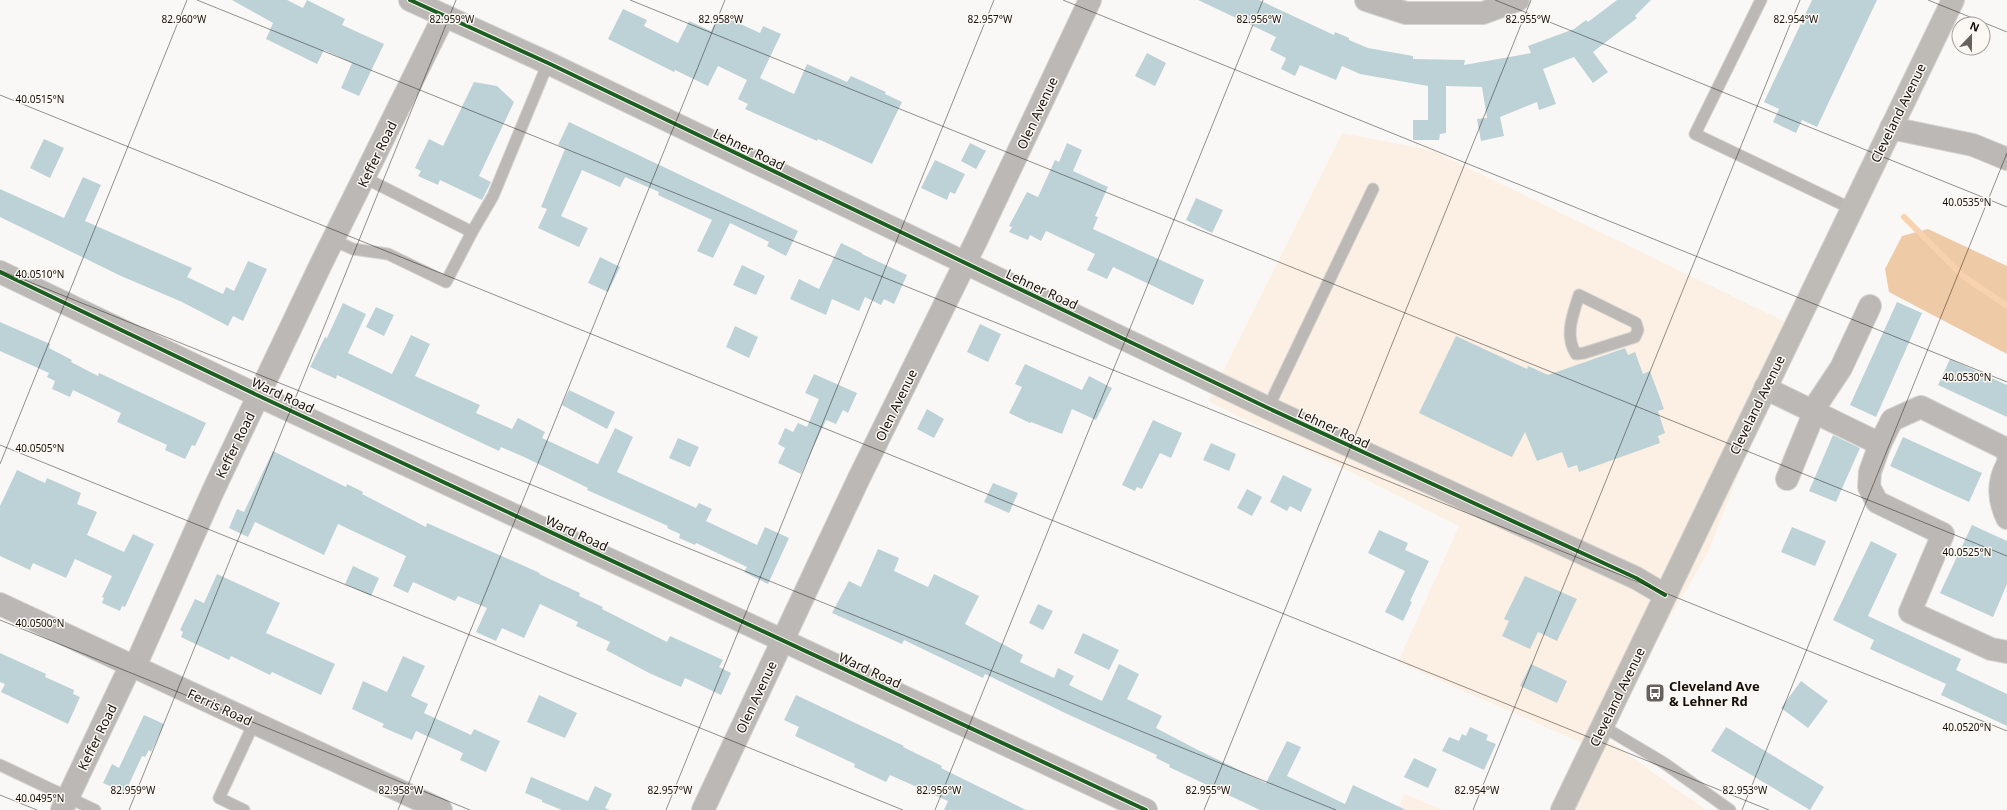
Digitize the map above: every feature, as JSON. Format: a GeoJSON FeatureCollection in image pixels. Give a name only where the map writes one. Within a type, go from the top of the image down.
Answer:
{"type":"FeatureCollection","features":[{"type":"Feature","properties":{"kind":"main road","name":"Cleveland Avenue"},"geometry":{"type":"LineString","coordinates":[[1562,810],[1953,0]]}},
{"type":"Feature","properties":{"kind":"main road","name":"Ferris Road"},"geometry":{"type":"LineString","coordinates":[[0,604],[127,662],[132,667],[441,810]]}},
{"type":"Feature","properties":{"kind":"street","name":"Lehner Road"},"geometry":{"type":"LineString","coordinates":[[410,0],[440,9],[548,63],[965,264],[1268,408],[1636,578],[1665,595]]}},
{"type":"Feature","properties":{"kind":"street","name":"Olen Avenue"},"geometry":{"type":"LineString","coordinates":[[703,810],[859,478],[965,264],[1090,0]]}},
{"type":"Feature","properties":{"kind":"street"},"geometry":{"type":"LineString","coordinates":[[1366,0],[1406,12],[1483,13],[1518,0]]}},
{"type":"Feature","properties":{"kind":"street","name":"Keffer Road"},"geometry":{"type":"LineString","coordinates":[[65,804],[128,672],[137,662],[210,498],[333,240],[365,178],[440,9]]}},
{"type":"Feature","properties":{"kind":"street"},"geometry":{"type":"LineString","coordinates":[[1891,128],[1973,145],[2007,159]]}},
{"type":"Feature","properties":{"kind":"street","name":"Ward Road"},"geometry":{"type":"LineString","coordinates":[[0,272],[259,396],[1146,810]]}},
{"type":"Feature","properties":{"kind":"street"},"geometry":{"type":"LineString","coordinates":[[1787,479],[1819,401],[1841,368],[1870,306]]}},
{"type":"Feature","properties":{"kind":"street"},"geometry":{"type":"LineString","coordinates":[[1765,388],[1880,444]]}},
{"type":"Feature","properties":{"kind":"street"},"geometry":{"type":"LineString","coordinates":[[2007,453],[2006,449],[1921,407],[1892,420],[1880,444],[1870,472],[1869,488],[1876,502],[1944,534],[1910,612],[1991,649],[2007,652]]}},
{"type":"Feature","properties":{"kind":"street"},"geometry":{"type":"LineString","coordinates":[[2007,466],[1999,484],[2000,498],[2007,518]]}},
{"type":"Feature","properties":{"kind":"lane"},"geometry":{"type":"LineString","coordinates":[[1761,0],[1695,134],[1852,209]]}},
{"type":"Feature","properties":{"kind":"lane"},"geometry":{"type":"LineString","coordinates":[[333,240],[353,249],[388,254],[446,282],[493,196],[548,63]]}},
{"type":"Feature","properties":{"kind":"lane"},"geometry":{"type":"LineString","coordinates":[[365,178],[472,232]]}},
{"type":"Feature","properties":{"kind":"lane"},"geometry":{"type":"LineString","coordinates":[[1268,408],[1373,189]]}},
{"type":"Feature","properties":{"kind":"lane"},"geometry":{"type":"LineString","coordinates":[[1579,295],[1636,323],[1638,330],[1636,337],[1584,354],[1576,354],[1570,344],[1570,323],[1579,295]]}},
{"type":"Feature","properties":{"kind":"lane"},"geometry":{"type":"LineString","coordinates":[[244,810],[219,798],[254,723]]}},
{"type":"Feature","properties":{"kind":"lane"},"geometry":{"type":"LineString","coordinates":[[1602,726],[1664,763],[1730,810]]}},
{"type":"Feature","properties":{"kind":"lane"},"geometry":{"type":"LineString","coordinates":[[0,765],[65,804],[95,810]]}},
{"type":"Feature","properties":{"kind":"shaded area"},"geometry":{"type":"Polygon","coordinates":[[[1342,133],[1431,150],[1796,327],[1708,552],[1602,736],[1706,810],[1567,810],[1593,748],[1398,662],[1459,526],[1208,401],[1342,133]]]}},
{"type":"Feature","properties":{"kind":"shaded area"},"geometry":{"type":"Polygon","coordinates":[[[1928,229],[2007,266],[2007,354],[1889,292],[1885,269],[1902,236],[1928,229]]]}},
{"type":"Feature","properties":{"kind":"shaded area"},"geometry":{"type":"Polygon","coordinates":[[[1405,794],[1442,810],[1397,810],[1405,794]]]}},
{"type":"Feature","properties":{"kind":"building"},"geometry":{"type":"Polygon","coordinates":[[[232,0],[287,0],[303,8],[307,0],[345,19],[342,25],[384,44],[359,96],[341,88],[352,63],[324,50],[317,64],[266,39],[273,23],[232,0]]]}},
{"type":"Feature","properties":{"kind":"building"},"geometry":{"type":"Polygon","coordinates":[[[1198,0],[1259,0],[1334,35],[1335,32],[1368,48],[1413,56],[1413,59],[1465,60],[1464,65],[1531,53],[1528,46],[1574,29],[1586,20],[1588,22],[1617,0],[1651,0],[1635,16],[1637,18],[1593,52],[1608,72],[1593,83],[1574,57],[1543,69],[1556,104],[1539,110],[1537,102],[1500,117],[1504,136],[1481,141],[1477,119],[1487,118],[1482,87],[1446,86],[1446,133],[1440,134],[1439,140],[1413,140],[1413,120],[1428,120],[1428,86],[1360,74],[1342,66],[1336,80],[1300,65],[1295,76],[1281,69],[1286,58],[1270,50],[1276,37],[1198,0]]]}},
{"type":"Feature","properties":{"kind":"building"},"geometry":{"type":"Polygon","coordinates":[[[1812,0],[1877,0],[1817,127],[1802,120],[1796,133],[1773,122],[1779,109],[1764,102],[1812,0]]]}},
{"type":"Feature","properties":{"kind":"building"},"geometry":{"type":"Polygon","coordinates":[[[623,9],[647,20],[644,26],[678,43],[689,21],[711,31],[719,14],[760,33],[763,26],[781,34],[760,78],[794,94],[807,64],[847,82],[851,76],[886,92],[885,94],[902,102],[872,164],[818,139],[817,141],[745,109],[748,104],[738,99],[747,80],[718,66],[708,86],[675,70],[674,72],[608,39],[623,9]]]}},
{"type":"Feature","properties":{"kind":"building"},"geometry":{"type":"Polygon","coordinates":[[[1147,53],[1166,63],[1155,86],[1135,76],[1147,53]]]}},
{"type":"Feature","properties":{"kind":"building"},"geometry":{"type":"Polygon","coordinates":[[[474,82],[497,86],[514,102],[479,176],[491,182],[482,200],[440,180],[438,185],[418,176],[421,171],[415,168],[429,139],[443,146],[474,82]]]}},
{"type":"Feature","properties":{"kind":"building"},"geometry":{"type":"Polygon","coordinates":[[[569,122],[798,231],[786,256],[767,246],[769,242],[730,223],[713,258],[697,251],[712,220],[658,195],[659,192],[625,177],[620,187],[582,170],[561,216],[588,228],[579,247],[538,228],[547,209],[541,207],[565,149],[558,145],[569,122]]]}},
{"type":"Feature","properties":{"kind":"building"},"geometry":{"type":"Polygon","coordinates":[[[44,139],[64,148],[50,178],[30,168],[44,139]]]}},
{"type":"Feature","properties":{"kind":"building"},"geometry":{"type":"Polygon","coordinates":[[[970,143],[986,151],[976,169],[961,161],[970,143]]]}},
{"type":"Feature","properties":{"kind":"building"},"geometry":{"type":"Polygon","coordinates":[[[1067,143],[1082,150],[1073,171],[1108,187],[1095,216],[1098,217],[1093,229],[1204,280],[1193,305],[1113,267],[1107,279],[1087,270],[1095,254],[1046,231],[1041,241],[1030,235],[1028,240],[1009,232],[1012,227],[1009,226],[1027,192],[1038,197],[1055,160],[1059,162],[1067,143]]]}},
{"type":"Feature","properties":{"kind":"building"},"geometry":{"type":"Polygon","coordinates":[[[935,160],[965,174],[955,194],[950,192],[947,200],[921,188],[935,160]]]}},
{"type":"Feature","properties":{"kind":"building"},"geometry":{"type":"Polygon","coordinates":[[[83,177],[101,185],[85,221],[192,268],[187,277],[223,294],[226,287],[234,291],[248,261],[267,269],[243,321],[233,316],[228,326],[182,302],[121,276],[0,217],[0,189],[64,218],[83,177]]]}},
{"type":"Feature","properties":{"kind":"building"},"geometry":{"type":"Polygon","coordinates":[[[1196,198],[1223,210],[1212,233],[1186,220],[1196,198]]]}},
{"type":"Feature","properties":{"kind":"building"},"geometry":{"type":"Polygon","coordinates":[[[841,243],[907,275],[894,304],[884,299],[881,305],[865,297],[859,311],[832,299],[826,315],[790,299],[799,279],[819,289],[841,243]]]}},
{"type":"Feature","properties":{"kind":"building"},"geometry":{"type":"Polygon","coordinates":[[[600,257],[620,267],[608,292],[588,283],[600,257]]]}},
{"type":"Feature","properties":{"kind":"building"},"geometry":{"type":"Polygon","coordinates":[[[742,265],[765,276],[756,295],[733,285],[742,265]]]}},
{"type":"Feature","properties":{"kind":"building"},"geometry":{"type":"Polygon","coordinates":[[[1897,302],[1922,313],[1876,417],[1850,405],[1897,302]]]}},
{"type":"Feature","properties":{"kind":"building"},"geometry":{"type":"Polygon","coordinates":[[[343,303],[366,314],[348,353],[392,374],[411,335],[430,344],[415,376],[480,405],[476,413],[512,429],[518,418],[545,432],[542,438],[598,464],[615,428],[633,437],[617,472],[696,508],[699,503],[712,509],[706,521],[757,545],[765,527],[789,538],[768,584],[744,572],[747,567],[696,543],[695,545],[679,538],[680,534],[667,528],[668,526],[587,490],[588,488],[524,457],[501,447],[499,451],[337,375],[336,379],[310,367],[325,337],[327,338],[343,303]]]}},
{"type":"Feature","properties":{"kind":"building"},"geometry":{"type":"Polygon","coordinates":[[[376,307],[394,315],[384,336],[366,327],[376,307]]]}},
{"type":"Feature","properties":{"kind":"building"},"geometry":{"type":"Polygon","coordinates":[[[0,322],[50,344],[49,348],[72,360],[71,362],[98,376],[99,373],[206,423],[195,446],[192,445],[185,459],[165,450],[167,445],[117,422],[121,413],[73,390],[70,397],[52,389],[55,381],[47,377],[49,373],[0,351],[0,322]]]}},
{"type":"Feature","properties":{"kind":"building"},"geometry":{"type":"Polygon","coordinates":[[[980,324],[1001,334],[988,362],[967,352],[980,324]]]}},
{"type":"Feature","properties":{"kind":"building"},"geometry":{"type":"Polygon","coordinates":[[[735,326],[758,337],[749,358],[726,347],[735,326]]]}},
{"type":"Feature","properties":{"kind":"building"},"geometry":{"type":"Polygon","coordinates":[[[1456,336],[1527,369],[1528,366],[1548,375],[1625,348],[1628,355],[1635,352],[1643,374],[1650,371],[1664,409],[1658,411],[1665,433],[1658,436],[1660,443],[1579,472],[1577,465],[1568,468],[1562,452],[1537,461],[1525,432],[1512,457],[1505,454],[1419,413],[1456,336]]]}},
{"type":"Feature","properties":{"kind":"building"},"geometry":{"type":"Polygon","coordinates":[[[1950,359],[2007,385],[2007,417],[1938,385],[1950,359]]]}},
{"type":"Feature","properties":{"kind":"building"},"geometry":{"type":"Polygon","coordinates":[[[1025,364],[1082,390],[1089,376],[1112,388],[1096,420],[1072,409],[1062,434],[1031,422],[1030,423],[1009,413],[1022,387],[1015,384],[1025,364]]]}},
{"type":"Feature","properties":{"kind":"building"},"geometry":{"type":"Polygon","coordinates":[[[814,374],[857,393],[848,413],[843,410],[836,424],[826,420],[801,474],[778,463],[785,448],[778,444],[785,428],[793,432],[798,423],[807,427],[819,399],[805,393],[814,374]]]}},
{"type":"Feature","properties":{"kind":"building"},"geometry":{"type":"Polygon","coordinates":[[[569,390],[615,412],[607,429],[562,405],[569,390]]]}},
{"type":"Feature","properties":{"kind":"building"},"geometry":{"type":"Polygon","coordinates":[[[927,409],[944,419],[934,438],[917,429],[927,409]]]}},
{"type":"Feature","properties":{"kind":"building"},"geometry":{"type":"Polygon","coordinates":[[[1153,420],[1182,433],[1171,458],[1160,453],[1142,489],[1137,487],[1135,491],[1122,485],[1153,420]]]}},
{"type":"Feature","properties":{"kind":"building"},"geometry":{"type":"Polygon","coordinates":[[[1833,435],[1860,448],[1836,502],[1809,491],[1833,435]]]}},
{"type":"Feature","properties":{"kind":"building"},"geometry":{"type":"Polygon","coordinates":[[[1903,437],[1982,473],[1969,502],[1890,466],[1903,437]]]}},
{"type":"Feature","properties":{"kind":"building"},"geometry":{"type":"Polygon","coordinates":[[[678,438],[699,447],[690,467],[669,458],[678,438]]]}},
{"type":"Feature","properties":{"kind":"building"},"geometry":{"type":"Polygon","coordinates":[[[1211,443],[1236,454],[1229,471],[1203,460],[1211,443]]]}},
{"type":"Feature","properties":{"kind":"building"},"geometry":{"type":"Polygon","coordinates":[[[273,451],[346,487],[347,484],[363,492],[362,494],[426,527],[427,523],[540,573],[539,574],[580,593],[579,596],[603,607],[602,609],[667,642],[670,636],[723,660],[719,667],[731,673],[721,695],[685,678],[681,687],[649,673],[606,650],[610,642],[576,626],[578,622],[540,604],[524,638],[502,628],[496,641],[476,632],[487,608],[458,596],[455,601],[413,582],[408,593],[393,586],[406,556],[338,524],[324,555],[255,522],[248,537],[229,528],[237,509],[244,512],[273,451]]]}},
{"type":"Feature","properties":{"kind":"building"},"geometry":{"type":"Polygon","coordinates":[[[17,470],[45,483],[47,478],[81,493],[77,504],[97,512],[87,535],[124,552],[133,534],[154,544],[125,607],[122,606],[120,611],[102,603],[104,598],[102,597],[112,576],[75,559],[66,578],[33,563],[30,570],[0,556],[0,506],[17,470]]]}},
{"type":"Feature","properties":{"kind":"building"},"geometry":{"type":"Polygon","coordinates":[[[1283,475],[1312,489],[1301,512],[1290,506],[1287,511],[1270,502],[1283,475]]]}},
{"type":"Feature","properties":{"kind":"building"},"geometry":{"type":"Polygon","coordinates":[[[993,483],[1018,493],[1009,513],[984,502],[993,483]]]}},
{"type":"Feature","properties":{"kind":"building"},"geometry":{"type":"Polygon","coordinates":[[[1247,489],[1262,497],[1252,516],[1237,508],[1247,489]]]}},
{"type":"Feature","properties":{"kind":"building"},"geometry":{"type":"Polygon","coordinates":[[[1972,525],[2007,541],[2007,584],[1993,617],[1940,593],[1972,525]]]}},
{"type":"Feature","properties":{"kind":"building"},"geometry":{"type":"Polygon","coordinates":[[[1792,527],[1826,541],[1815,566],[1781,552],[1792,527]]]}},
{"type":"Feature","properties":{"kind":"building"},"geometry":{"type":"Polygon","coordinates":[[[1379,530],[1408,543],[1405,550],[1429,561],[1410,601],[1412,602],[1403,621],[1385,612],[1405,571],[1368,553],[1379,530]]]}},
{"type":"Feature","properties":{"kind":"building"},"geometry":{"type":"Polygon","coordinates":[[[1871,541],[1897,554],[1868,616],[1961,659],[1956,670],[2007,694],[2007,726],[1941,695],[1946,684],[1870,649],[1874,640],[1833,620],[1871,541]]]}},
{"type":"Feature","properties":{"kind":"building"},"geometry":{"type":"Polygon","coordinates":[[[878,549],[899,558],[894,571],[928,587],[934,574],[979,596],[965,624],[1023,655],[1020,662],[1054,678],[1058,668],[1074,676],[1069,685],[1102,701],[1119,664],[1139,674],[1127,699],[1162,716],[1156,728],[1196,749],[1266,783],[1287,741],[1301,747],[1287,776],[1345,804],[1353,785],[1406,810],[1260,810],[1169,767],[1170,765],[1156,758],[1157,755],[985,674],[983,678],[904,640],[902,644],[832,613],[849,581],[861,587],[878,549]]]}},
{"type":"Feature","properties":{"kind":"building"},"geometry":{"type":"Polygon","coordinates":[[[353,566],[379,578],[371,596],[345,584],[353,566]]]}},
{"type":"Feature","properties":{"kind":"building"},"geometry":{"type":"Polygon","coordinates":[[[217,574],[280,603],[266,633],[335,664],[321,695],[272,672],[270,675],[231,656],[229,660],[181,637],[183,632],[180,630],[195,599],[204,603],[217,574]]]}},
{"type":"Feature","properties":{"kind":"building"},"geometry":{"type":"Polygon","coordinates":[[[1525,576],[1577,599],[1557,641],[1538,632],[1530,649],[1502,636],[1509,621],[1504,619],[1525,576]]]}},
{"type":"Feature","properties":{"kind":"building"},"geometry":{"type":"Polygon","coordinates":[[[1038,604],[1053,611],[1043,630],[1029,623],[1038,604]]]}},
{"type":"Feature","properties":{"kind":"building"},"geometry":{"type":"Polygon","coordinates":[[[1083,633],[1119,650],[1109,670],[1074,653],[1083,633]]]}},
{"type":"Feature","properties":{"kind":"building"},"geometry":{"type":"Polygon","coordinates":[[[0,653],[46,674],[45,677],[74,690],[73,694],[80,697],[68,724],[1,692],[5,684],[0,682],[0,653]]]}},
{"type":"Feature","properties":{"kind":"building"},"geometry":{"type":"Polygon","coordinates":[[[403,656],[425,666],[411,696],[428,704],[424,713],[471,735],[474,729],[500,741],[486,772],[460,760],[463,753],[416,731],[412,740],[382,727],[384,724],[352,709],[363,681],[387,692],[403,656]]]}},
{"type":"Feature","properties":{"kind":"building"},"geometry":{"type":"Polygon","coordinates":[[[1531,664],[1567,681],[1557,703],[1520,686],[1531,664]]]}},
{"type":"Feature","properties":{"kind":"building"},"geometry":{"type":"Polygon","coordinates":[[[1801,681],[1828,701],[1808,728],[1781,708],[1801,681]]]}},
{"type":"Feature","properties":{"kind":"building"},"geometry":{"type":"Polygon","coordinates":[[[539,695],[577,713],[565,738],[527,722],[539,695]]]}},
{"type":"Feature","properties":{"kind":"building"},"geometry":{"type":"Polygon","coordinates":[[[796,695],[904,746],[903,747],[942,766],[941,768],[1026,810],[944,810],[948,801],[890,775],[886,782],[854,767],[855,764],[795,736],[799,727],[784,720],[796,695]]]}},
{"type":"Feature","properties":{"kind":"building"},"geometry":{"type":"Polygon","coordinates":[[[144,715],[164,724],[151,752],[149,750],[145,757],[142,756],[125,793],[103,783],[112,764],[119,768],[144,715]]]}},
{"type":"Feature","properties":{"kind":"building"},"geometry":{"type":"Polygon","coordinates":[[[1470,727],[1488,735],[1486,740],[1496,744],[1484,770],[1442,751],[1449,737],[1459,741],[1462,734],[1466,736],[1470,727]]]}},
{"type":"Feature","properties":{"kind":"building"},"geometry":{"type":"Polygon","coordinates":[[[1726,727],[1824,787],[1810,810],[1711,751],[1726,727]]]}},
{"type":"Feature","properties":{"kind":"building"},"geometry":{"type":"Polygon","coordinates":[[[1414,758],[1437,769],[1428,788],[1404,777],[1414,758]]]}},
{"type":"Feature","properties":{"kind":"building"},"geometry":{"type":"Polygon","coordinates":[[[531,777],[588,801],[595,786],[612,794],[605,808],[610,810],[562,810],[542,802],[542,800],[525,793],[531,777]]]}},
{"type":"Feature","properties":{"kind":"waterway"},"geometry":{"type":"LineString","coordinates":[[1904,217],[1963,276],[2007,306]]}},
{"type":"Feature","properties":{"kind":"cycle path"},"geometry":{"type":"LineString","coordinates":[[410,0],[548,63],[1268,408],[1636,578],[1665,595]]}},
{"type":"Feature","properties":{"kind":"cycle path"},"geometry":{"type":"LineString","coordinates":[[0,272],[259,396],[1146,810]]}},
{"type":"Feature","properties":{"kind":"place","name":"Cleveland Ave & Lehner Rd"},"geometry":{"type":"Point","coordinates":[1655,693]}}]}
